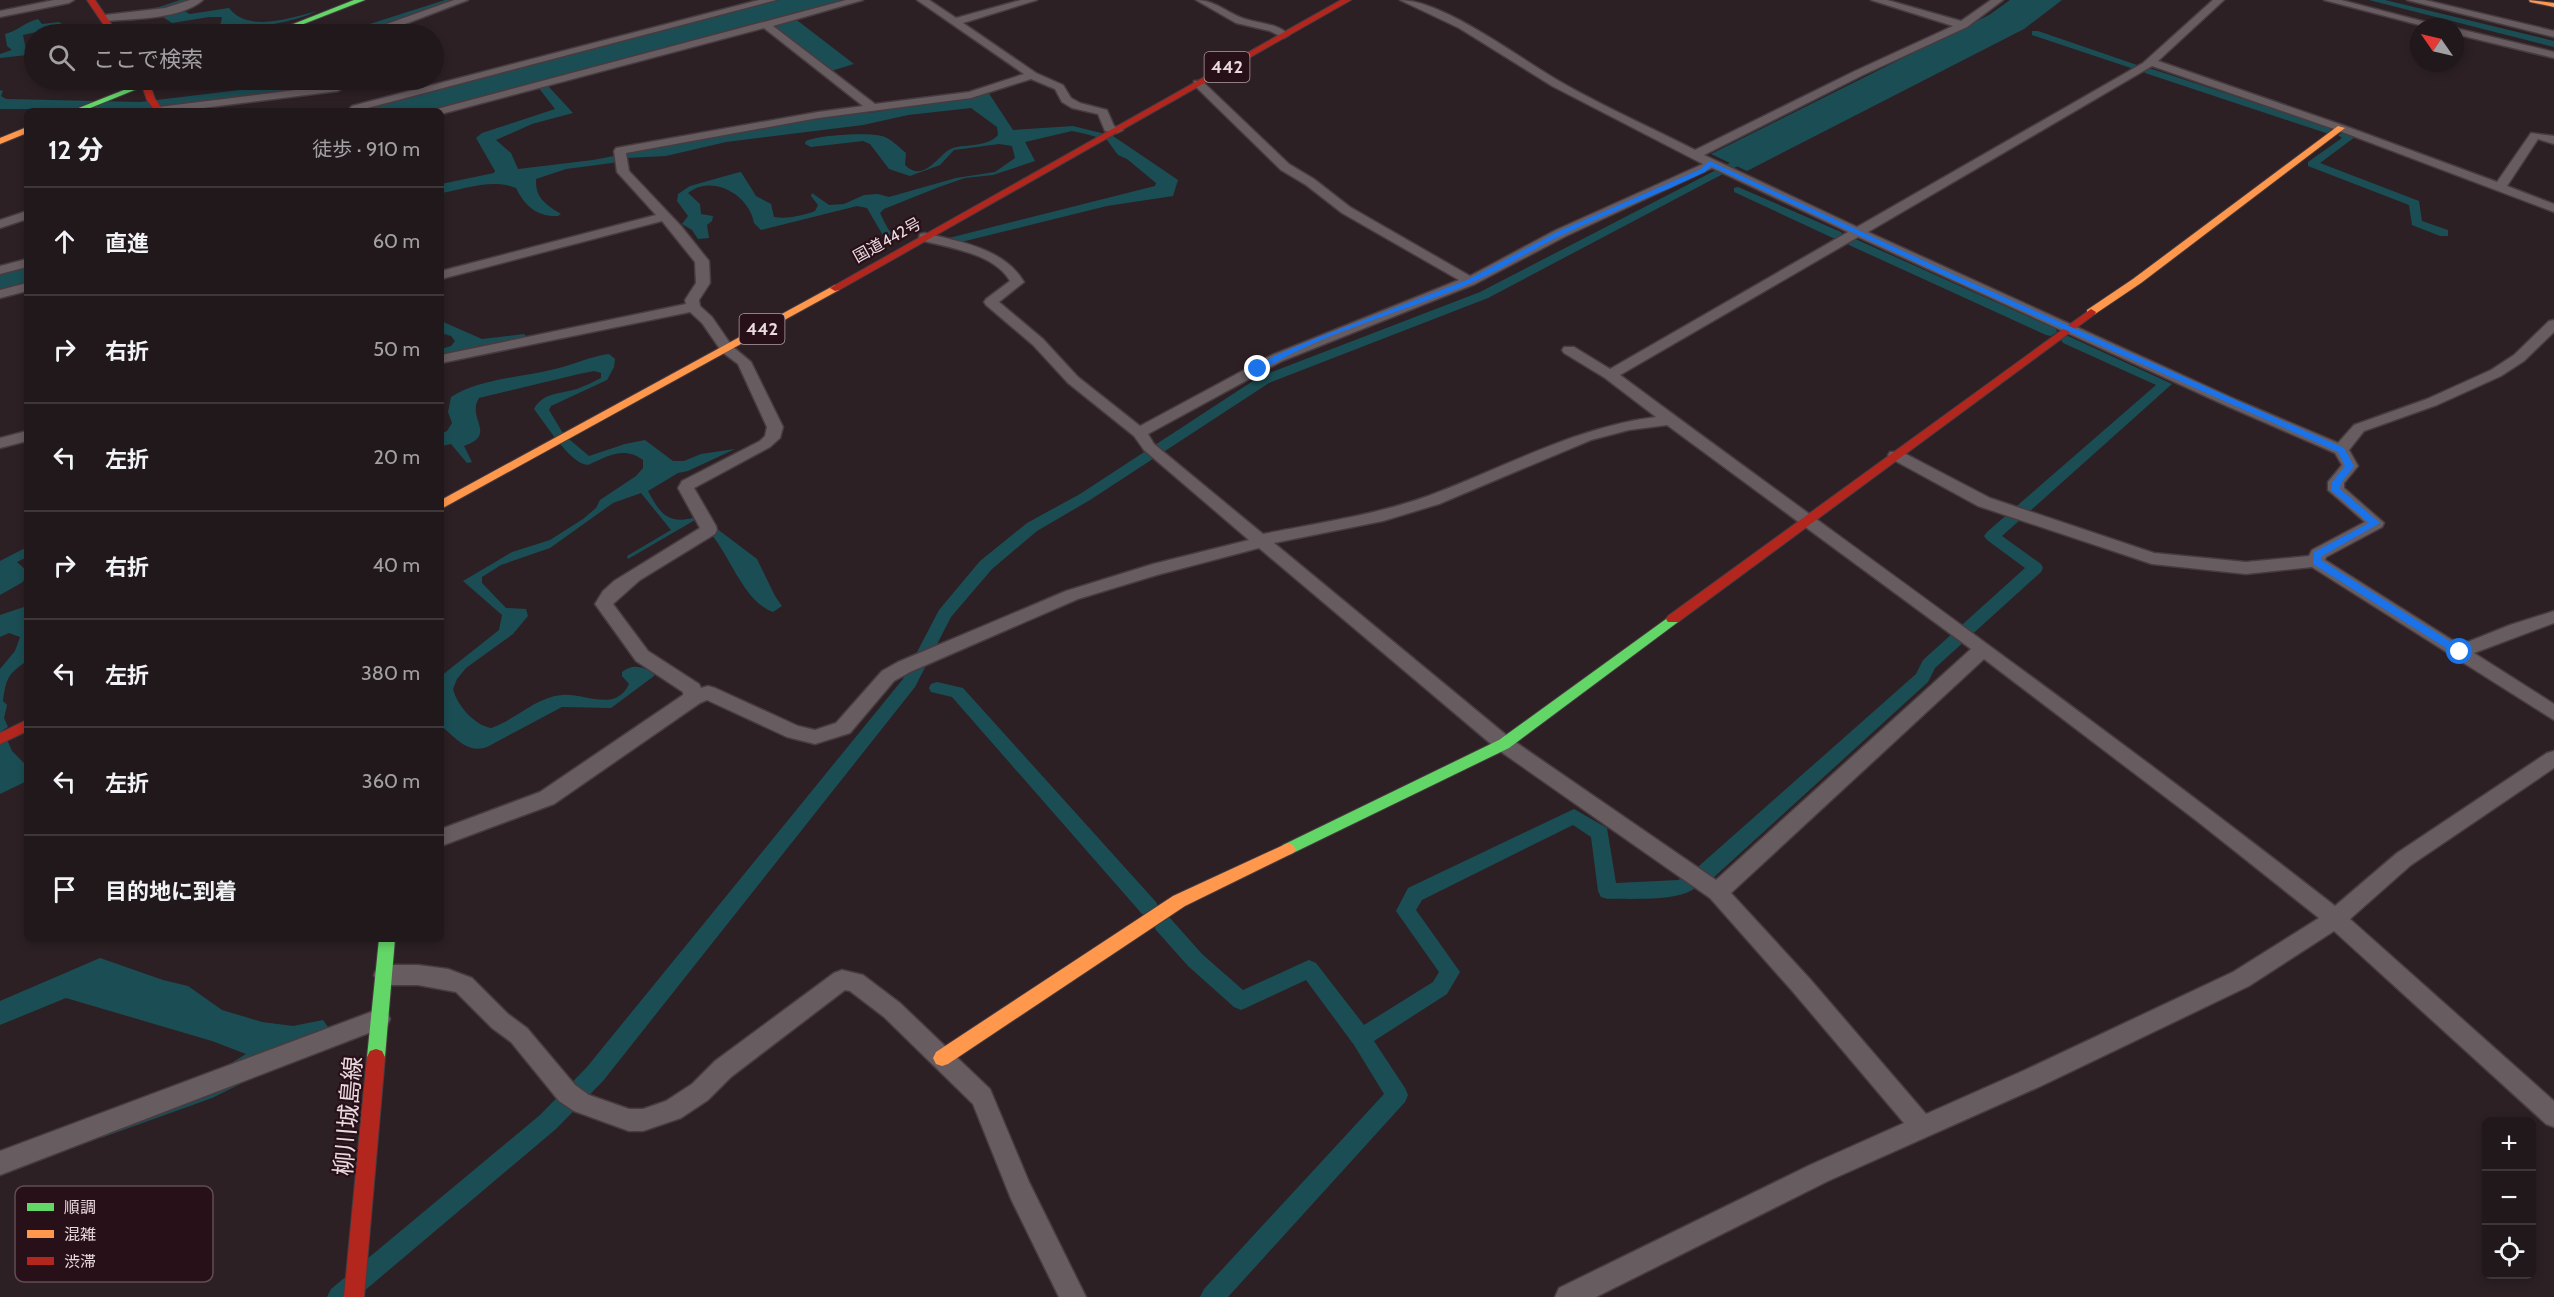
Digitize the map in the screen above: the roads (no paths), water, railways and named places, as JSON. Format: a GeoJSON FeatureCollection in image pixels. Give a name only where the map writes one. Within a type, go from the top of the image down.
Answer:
{"type":"FeatureCollection","features":[{"type":"Feature","properties":{"kind":"main road"},"geometry":{"type":"LineString","coordinates":[[91,0],[108,24]]}},
{"type":"Feature","properties":{"kind":"main road"},"geometry":{"type":"LineString","coordinates":[[308,24],[361,0]]}},
{"type":"Feature","properties":{"kind":"main road"},"geometry":{"type":"LineString","coordinates":[[310,24],[373,0]]}},
{"type":"Feature","properties":{"kind":"main road","name":"国道442号"},"geometry":{"type":"LineString","coordinates":[[444,503],[727,349],[1347,0]]}},
{"type":"Feature","properties":{"kind":"main road"},"geometry":{"type":"LineString","coordinates":[[2533,0],[2554,5]]}},
{"type":"Feature","properties":{"kind":"main road"},"geometry":{"type":"LineString","coordinates":[[100,108],[154,94]]}},
{"type":"Feature","properties":{"kind":"main road"},"geometry":{"type":"LineString","coordinates":[[100,108],[154,94]]}},
{"type":"Feature","properties":{"kind":"main road"},"geometry":{"type":"LineString","coordinates":[[942,1058],[1179,901],[1504,744],[2342,128]]}},
{"type":"Feature","properties":{"kind":"main road"},"geometry":{"type":"LineString","coordinates":[[0,141],[24,131]]}},
{"type":"Feature","properties":{"kind":"main road"},"geometry":{"type":"LineString","coordinates":[[0,150],[24,141]]}},
{"type":"Feature","properties":{"kind":"main road"},"geometry":{"type":"LineString","coordinates":[[0,739],[24,727]]}},
{"type":"Feature","properties":{"kind":"main road","name":"柳川城島線"},"geometry":{"type":"LineString","coordinates":[[354,1297],[387,942]]}},
{"type":"Feature","properties":{"kind":"street"},"geometry":{"type":"LineString","coordinates":[[0,14],[69,0]]}},
{"type":"Feature","properties":{"kind":"street"},"geometry":{"type":"LineString","coordinates":[[105,18],[166,10],[198,0]]}},
{"type":"Feature","properties":{"kind":"street"},"geometry":{"type":"LineString","coordinates":[[396,24],[463,0]]}},
{"type":"Feature","properties":{"kind":"street"},"geometry":{"type":"LineString","coordinates":[[444,77],[739,4],[771,0]]}},
{"type":"Feature","properties":{"kind":"street"},"geometry":{"type":"LineString","coordinates":[[444,110],[858,0]]}},
{"type":"Feature","properties":{"kind":"street"},"geometry":{"type":"LineString","coordinates":[[922,0],[1032,75],[1059,87],[1066,100],[1076,106],[1103,112],[1109,129],[1113,132]]}},
{"type":"Feature","properties":{"kind":"street"},"geometry":{"type":"LineString","coordinates":[[955,21],[1032,0]]}},
{"type":"Feature","properties":{"kind":"street"},"geometry":{"type":"LineString","coordinates":[[1201,0],[1240,21],[1274,28],[1284,35]]}},
{"type":"Feature","properties":{"kind":"street"},"geometry":{"type":"LineString","coordinates":[[1405,0],[1463,26],[1529,68],[1618,118],[1694,156],[2232,403],[2342,450],[2350,466],[2336,482],[2336,490],[2376,523],[2318,554],[2316,562]]}},
{"type":"Feature","properties":{"kind":"street"},"geometry":{"type":"LineString","coordinates":[[1876,0],[1963,25]]}},
{"type":"Feature","properties":{"kind":"street"},"geometry":{"type":"LineString","coordinates":[[1694,156],[1858,74],[1963,25],[1998,0]]}},
{"type":"Feature","properties":{"kind":"street"},"geometry":{"type":"LineString","coordinates":[[1610,375],[2150,62],[2219,0]]}},
{"type":"Feature","properties":{"kind":"street"},"geometry":{"type":"LineString","coordinates":[[2329,0],[2410,20]]}},
{"type":"Feature","properties":{"kind":"street"},"geometry":{"type":"LineString","coordinates":[[2412,0],[2554,34]]}},
{"type":"Feature","properties":{"kind":"street"},"geometry":{"type":"LineString","coordinates":[[766,25],[874,109]]}},
{"type":"Feature","properties":{"kind":"street"},"geometry":{"type":"LineString","coordinates":[[2464,32],[2554,55]]}},
{"type":"Feature","properties":{"kind":"street"},"geometry":{"type":"LineString","coordinates":[[2150,62],[2342,128],[2554,208]]}},
{"type":"Feature","properties":{"kind":"street"},"geometry":{"type":"LineString","coordinates":[[693,698],[692,688],[642,656],[604,604],[610,593],[709,530],[707,521],[695,506],[686,488],[765,444],[775,434],[775,427],[744,362],[727,349],[707,320],[693,307],[692,300],[703,283],[702,261],[622,172],[620,151],[819,115],[971,95],[1032,75]]}},
{"type":"Feature","properties":{"kind":"street"},"geometry":{"type":"LineString","coordinates":[[1198,83],[1285,167],[1310,182],[1346,210],[1470,281]]}},
{"type":"Feature","properties":{"kind":"street"},"geometry":{"type":"LineString","coordinates":[[154,94],[349,100],[390,90]]}},
{"type":"Feature","properties":{"kind":"street"},"geometry":{"type":"LineString","coordinates":[[2500,187],[2535,135],[2554,140]]}},
{"type":"Feature","properties":{"kind":"street"},"geometry":{"type":"LineString","coordinates":[[1138,433],[1277,358],[1470,281],[1561,233],[1646,198],[1712,164]]}},
{"type":"Feature","properties":{"kind":"street"},"geometry":{"type":"LineString","coordinates":[[0,224],[24,216]]}},
{"type":"Feature","properties":{"kind":"street"},"geometry":{"type":"LineString","coordinates":[[444,273],[663,217]]}},
{"type":"Feature","properties":{"kind":"street"},"geometry":{"type":"LineString","coordinates":[[925,237],[969,249],[1006,264],[1014,272],[1017,282],[991,302],[1038,342],[1073,380],[1138,433],[1149,447],[1176,466],[1260,541],[1504,744],[1717,892],[1802,986],[1922,1127]]}},
{"type":"Feature","properties":{"kind":"street"},"geometry":{"type":"LineString","coordinates":[[0,270],[24,264]]}},
{"type":"Feature","properties":{"kind":"street"},"geometry":{"type":"LineString","coordinates":[[0,294],[24,288]]}},
{"type":"Feature","properties":{"kind":"street"},"geometry":{"type":"LineString","coordinates":[[444,358],[693,307]]}},
{"type":"Feature","properties":{"kind":"street"},"geometry":{"type":"LineString","coordinates":[[2342,450],[2359,428],[2432,402],[2496,373],[2519,358],[2554,324]]}},
{"type":"Feature","properties":{"kind":"street"},"geometry":{"type":"LineString","coordinates":[[1569,350],[1610,375],[1806,521],[1939,616],[2204,815],[2335,919],[2554,1116]]}},
{"type":"Feature","properties":{"kind":"street"},"geometry":{"type":"LineString","coordinates":[[444,837],[547,798],[693,698],[708,693],[794,732],[814,737],[843,728],[888,676],[904,667],[1072,595],[1260,541],[1377,517],[1433,500],[1586,437],[1628,425],[1669,420]]}},
{"type":"Feature","properties":{"kind":"street"},"geometry":{"type":"LineString","coordinates":[[0,442],[24,437]]}},
{"type":"Feature","properties":{"kind":"street"},"geometry":{"type":"LineString","coordinates":[[1896,455],[1984,502],[2113,543],[2152,558],[2246,568],[2302,561],[2316,562],[2554,713]]}},
{"type":"Feature","properties":{"kind":"street"},"geometry":{"type":"LineString","coordinates":[[2460,652],[2516,628],[2554,617]]}},
{"type":"Feature","properties":{"kind":"street"},"geometry":{"type":"LineString","coordinates":[[1717,892],[1978,645]]}},
{"type":"Feature","properties":{"kind":"street"},"geometry":{"type":"LineString","coordinates":[[1568,1297],[1809,1179],[2033,1078],[2241,979],[2335,919],[2404,859],[2554,758]]}},
{"type":"Feature","properties":{"kind":"street"},"geometry":{"type":"LineString","coordinates":[[385,975],[418,975],[448,979],[464,985],[500,1021],[519,1035],[575,1098],[629,1120],[643,1120],[673,1110],[700,1092],[723,1069],[842,980],[855,982],[866,988],[982,1098],[1020,1190],[1073,1297]]}},
{"type":"Feature","properties":{"kind":"street"},"geometry":{"type":"LineString","coordinates":[[0,1163],[379,1019]]}},
{"type":"Feature","properties":{"kind":"water"},"geometry":{"type":"Polygon","coordinates":[[[180,0],[193,0],[180,9],[190,14],[229,8],[237,16],[258,22],[282,20],[317,11],[276,24],[220,24],[222,17],[172,23],[163,17],[166,14],[150,10],[180,0]]]}},
{"type":"Feature","properties":{"kind":"water"},"geometry":{"type":"Polygon","coordinates":[[[445,0],[458,0],[391,24],[370,24],[445,0]]]}},
{"type":"Feature","properties":{"kind":"water"},"geometry":{"type":"Polygon","coordinates":[[[779,0],[848,0],[444,108],[367,108],[436,90],[444,90],[444,88],[779,0]]]}},
{"type":"Feature","properties":{"kind":"water"},"geometry":{"type":"Polygon","coordinates":[[[2010,0],[2062,0],[2024,29],[1747,171],[1711,154],[1989,15],[2010,0]]]}},
{"type":"Feature","properties":{"kind":"water"},"geometry":{"type":"Polygon","coordinates":[[[38,19],[42,24],[26,24],[38,19]]]}},
{"type":"Feature","properties":{"kind":"water"},"geometry":{"type":"Polygon","coordinates":[[[794,20],[854,64],[831,71],[774,26],[794,20]]]}},
{"type":"Feature","properties":{"kind":"water"},"geometry":{"type":"Polygon","coordinates":[[[24,25],[24,55],[0,58],[0,54],[12,50],[7,46],[5,34],[24,25]]]}},
{"type":"Feature","properties":{"kind":"water"},"geometry":{"type":"Polygon","coordinates":[[[544,85],[549,87],[573,113],[532,124],[496,140],[511,153],[518,169],[593,160],[818,117],[876,112],[988,92],[1013,130],[1073,126],[1113,136],[1178,180],[1173,196],[1107,206],[953,244],[941,240],[1155,186],[1156,183],[1127,159],[1118,155],[1107,140],[1072,131],[1025,142],[1035,161],[993,175],[965,178],[884,209],[880,213],[886,225],[893,235],[900,239],[888,244],[867,208],[857,206],[761,230],[754,223],[746,204],[738,196],[729,190],[708,185],[698,187],[688,193],[700,204],[701,214],[713,216],[712,221],[707,225],[709,238],[698,239],[692,230],[682,224],[688,216],[677,201],[678,194],[690,186],[741,172],[756,196],[771,204],[774,217],[784,218],[815,211],[818,205],[811,196],[812,193],[829,205],[844,204],[864,195],[878,194],[889,197],[956,178],[995,172],[1015,158],[1012,146],[999,144],[954,150],[940,165],[910,176],[889,169],[870,144],[863,141],[811,147],[805,144],[806,141],[812,139],[832,136],[866,134],[882,136],[906,153],[905,165],[912,170],[919,171],[932,165],[948,150],[989,142],[998,135],[997,127],[971,108],[908,115],[863,125],[726,142],[666,156],[626,158],[612,163],[566,169],[536,179],[537,191],[546,204],[561,214],[558,216],[544,215],[532,209],[516,188],[507,185],[478,185],[444,192],[444,183],[494,173],[495,171],[476,138],[482,133],[555,109],[538,87],[544,85]]]}},
{"type":"Feature","properties":{"kind":"water"},"geometry":{"type":"Polygon","coordinates":[[[0,90],[3,91],[1,96],[6,99],[140,102],[239,90],[306,90],[152,108],[0,109],[0,90]]]}},
{"type":"Feature","properties":{"kind":"water"},"geometry":{"type":"Polygon","coordinates":[[[24,266],[24,285],[0,291],[0,272],[24,266]]]}},
{"type":"Feature","properties":{"kind":"water"},"geometry":{"type":"Polygon","coordinates":[[[444,322],[482,339],[524,334],[528,338],[444,354],[444,348],[451,346],[455,341],[451,336],[444,334],[444,322]]]}},
{"type":"Feature","properties":{"kind":"water"},"geometry":{"type":"Polygon","coordinates":[[[609,354],[615,359],[614,367],[607,380],[551,406],[549,410],[564,435],[589,456],[645,440],[673,461],[684,461],[701,454],[735,449],[688,471],[678,473],[648,491],[658,508],[668,517],[682,520],[700,516],[757,559],[782,606],[773,612],[750,595],[715,539],[695,520],[628,559],[627,556],[671,530],[641,493],[613,503],[550,548],[501,565],[482,577],[482,583],[506,608],[526,609],[528,616],[513,634],[466,668],[457,679],[453,689],[467,713],[478,723],[491,728],[534,704],[552,697],[571,695],[599,700],[616,698],[629,684],[622,676],[622,672],[630,668],[646,669],[654,673],[654,676],[611,708],[562,707],[487,747],[480,749],[468,747],[444,729],[444,674],[499,630],[502,615],[463,581],[512,552],[550,540],[583,519],[596,508],[600,500],[636,476],[643,468],[643,460],[623,453],[588,465],[581,463],[566,451],[534,409],[542,399],[583,387],[601,378],[601,373],[594,371],[579,374],[479,398],[476,413],[480,431],[474,441],[464,446],[472,462],[467,463],[451,444],[444,445],[444,432],[452,423],[448,412],[451,397],[488,382],[555,369],[609,354]]]}},
{"type":"Feature","properties":{"kind":"water"},"geometry":{"type":"Polygon","coordinates":[[[24,549],[24,558],[17,562],[24,568],[23,582],[0,595],[0,561],[24,549]]]}},
{"type":"Feature","properties":{"kind":"water"},"geometry":{"type":"Polygon","coordinates":[[[24,607],[24,663],[12,673],[5,687],[3,701],[7,705],[4,718],[8,727],[3,730],[12,751],[24,763],[24,782],[0,794],[0,669],[15,651],[20,637],[9,633],[0,637],[0,615],[24,607]]]}},
{"type":"Feature","properties":{"kind":"water"},"geometry":{"type":"Polygon","coordinates":[[[100,958],[163,980],[188,986],[222,1010],[262,1022],[293,1026],[323,1020],[333,1034],[283,1063],[212,1098],[101,1138],[102,1132],[200,1082],[246,1054],[212,1041],[66,998],[0,1025],[0,1001],[100,958]]]}},
{"type":"Feature","properties":{"kind":"waterway"},"geometry":{"type":"LineString","coordinates":[[2374,0],[2554,44]]}},
{"type":"Feature","properties":{"kind":"waterway"},"geometry":{"type":"LineString","coordinates":[[2035,33],[2135,66]]}},
{"type":"Feature","properties":{"kind":"waterway"},"geometry":{"type":"LineString","coordinates":[[2149,71],[2330,131]]}},
{"type":"Feature","properties":{"kind":"waterway"},"geometry":{"type":"LineString","coordinates":[[2343,135],[2350,137],[2312,164],[2415,203],[2416,223],[2444,233]]}},
{"type":"Feature","properties":{"kind":"waterway"},"geometry":{"type":"LineString","coordinates":[[339,1297],[548,1122],[595,1074],[909,683],[945,614],[986,565],[1032,527],[1085,497],[1264,380],[1484,295],[1751,155]]}},
{"type":"Feature","properties":{"kind":"waterway"},"geometry":{"type":"LineString","coordinates":[[1738,190],[1837,235]]}},
{"type":"Feature","properties":{"kind":"waterway"},"geometry":{"type":"LineString","coordinates":[[1853,242],[2051,332]]}},
{"type":"Feature","properties":{"kind":"waterway"},"geometry":{"type":"LineString","coordinates":[[1706,872],[1922,678],[1929,664],[2035,568],[1992,536],[2165,384],[2068,340]]}},
{"type":"Feature","properties":{"kind":"waterway"},"geometry":{"type":"LineString","coordinates":[[937,688],[957,692],[1149,908]]}},
{"type":"Feature","properties":{"kind":"waterway"},"geometry":{"type":"LineString","coordinates":[[1361,1038],[1440,988],[1450,972],[1406,911],[1415,894],[1574,816],[1600,833],[1608,891],[1681,888],[1689,883]]}},
{"type":"Feature","properties":{"kind":"waterway"},"geometry":{"type":"LineString","coordinates":[[1163,924],[1195,960],[1241,1001],[1309,969],[1361,1038]]}},
{"type":"Feature","properties":{"kind":"waterway"},"geometry":{"type":"LineString","coordinates":[[1212,1297],[1397,1095],[1361,1038]]}}]}
